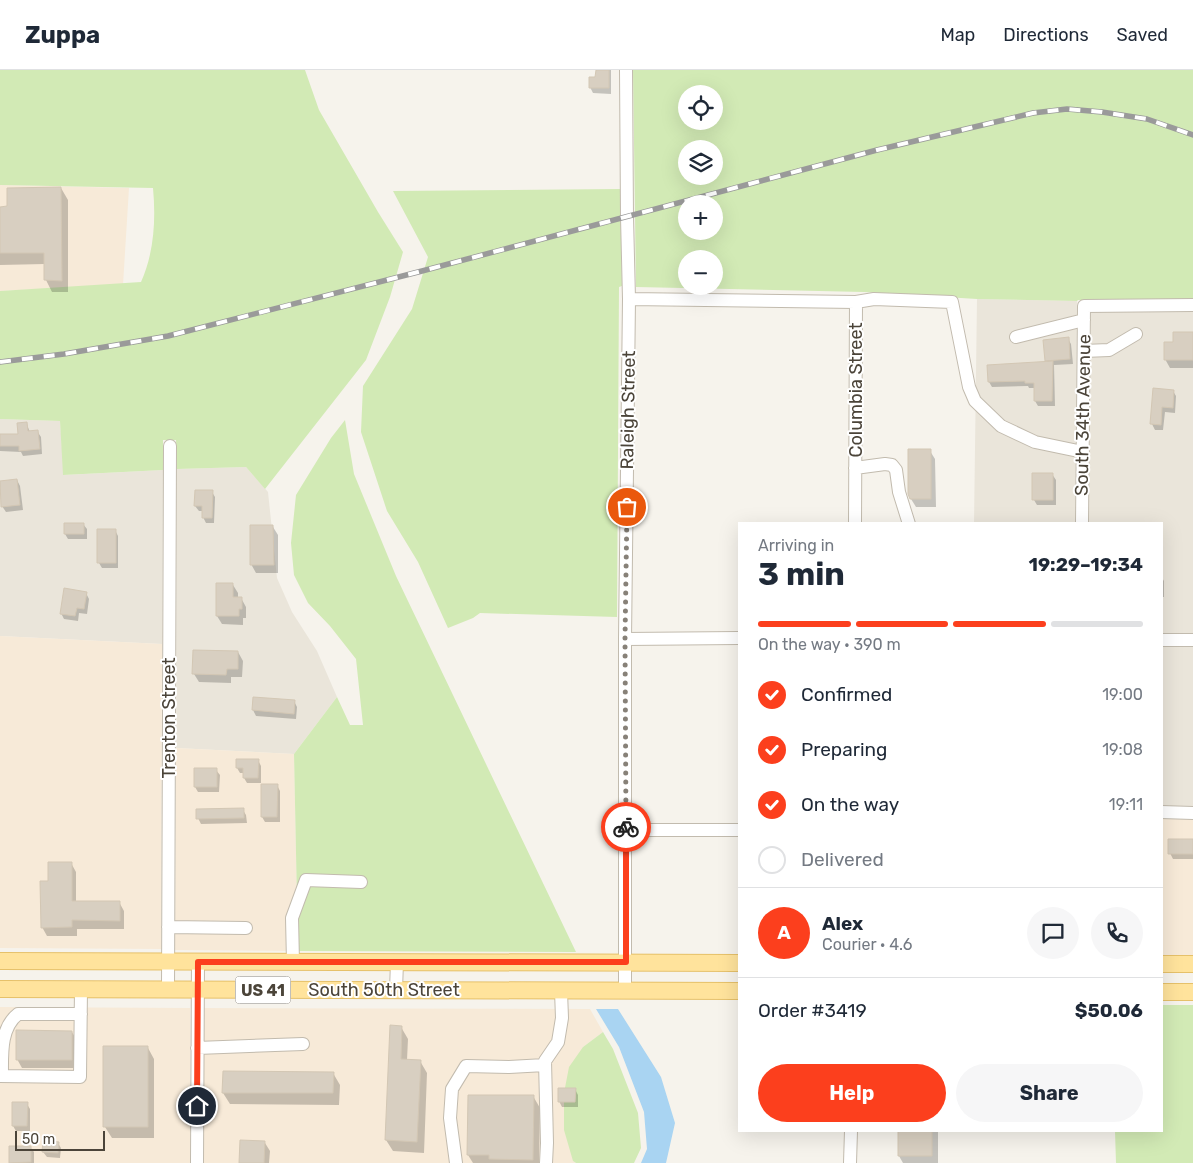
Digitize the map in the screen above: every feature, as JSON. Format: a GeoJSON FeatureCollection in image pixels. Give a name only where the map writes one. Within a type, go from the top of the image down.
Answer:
{"type":"FeatureCollection","features":[{"type":"Feature","properties":{"kind":"main road","name":"South 50th Street"},"geometry":{"type":"LineString","coordinates":[[0,961],[738,963]]}},
{"type":"Feature","properties":{"kind":"main road"},"geometry":{"type":"LineString","coordinates":[[1163,964],[1193,964]]}},
{"type":"Feature","properties":{"kind":"main road","name":"South 50th Street"},"geometry":{"type":"LineString","coordinates":[[0,989],[738,991]]}},
{"type":"Feature","properties":{"kind":"main road"},"geometry":{"type":"LineString","coordinates":[[1163,992],[1193,992]]}},
{"type":"Feature","properties":{"kind":"street","name":"Raleigh Street"},"geometry":{"type":"LineString","coordinates":[[625,991],[625,639],[630,299],[627,217],[626,70]]}},
{"type":"Feature","properties":{"kind":"street","name":"Columbia Street"},"geometry":{"type":"LineString","coordinates":[[630,299],[856,302],[855,522]]}},
{"type":"Feature","properties":{"kind":"street"},"geometry":{"type":"LineString","coordinates":[[856,302],[874,299],[952,302],[969,387],[975,401],[1001,426],[1035,442],[1083,452]]}},
{"type":"Feature","properties":{"kind":"street","name":"South 34th Avenue"},"geometry":{"type":"LineString","coordinates":[[1082,522],[1084,306],[1193,305]]}},
{"type":"Feature","properties":{"kind":"street"},"geometry":{"type":"LineString","coordinates":[[1016,337],[1084,320]]}},
{"type":"Feature","properties":{"kind":"street"},"geometry":{"type":"LineString","coordinates":[[1084,351],[1109,350],[1136,334]]}},
{"type":"Feature","properties":{"kind":"street","name":"Trenton Street"},"geometry":{"type":"LineString","coordinates":[[168,990],[170,446]]}},
{"type":"Feature","properties":{"kind":"street"},"geometry":{"type":"LineString","coordinates":[[856,468],[884,464],[892,465],[896,470],[899,492],[907,522]]}},
{"type":"Feature","properties":{"kind":"street"},"geometry":{"type":"LineString","coordinates":[[625,639],[738,638]]}},
{"type":"Feature","properties":{"kind":"street"},"geometry":{"type":"LineString","coordinates":[[1163,640],[1193,640]]}},
{"type":"Feature","properties":{"kind":"street"},"geometry":{"type":"LineString","coordinates":[[1163,812],[1193,813]]}},
{"type":"Feature","properties":{"kind":"street"},"geometry":{"type":"LineString","coordinates":[[626,830],[738,830]]}},
{"type":"Feature","properties":{"kind":"street"},"geometry":{"type":"LineString","coordinates":[[293,962],[292,918],[306,880],[362,882]]}},
{"type":"Feature","properties":{"kind":"street"},"geometry":{"type":"LineString","coordinates":[[168,927],[246,928]]}},
{"type":"Feature","properties":{"kind":"street"},"geometry":{"type":"LineString","coordinates":[[197,1163],[198,962]]}},
{"type":"Feature","properties":{"kind":"street"},"geometry":{"type":"LineString","coordinates":[[396,990],[397,962]]}},
{"type":"Feature","properties":{"kind":"street"},"geometry":{"type":"LineString","coordinates":[[81,989],[81,1014],[80,1077],[1,1076],[1,1044],[9,1024],[18,1014],[81,1014]]}},
{"type":"Feature","properties":{"kind":"street"},"geometry":{"type":"LineString","coordinates":[[546,1163],[548,1143],[545,1061],[558,1042],[562,1018],[561,991]]}},
{"type":"Feature","properties":{"kind":"street"},"geometry":{"type":"LineString","coordinates":[[197,1048],[303,1044]]}},
{"type":"Feature","properties":{"kind":"street"},"geometry":{"type":"LineString","coordinates":[[456,1163],[450,1118],[452,1089],[466,1066],[509,1067],[546,1065]]}},
{"type":"Feature","properties":{"kind":"street"},"geometry":{"type":"LineString","coordinates":[[850,1132],[850,1163]]}},
{"type":"Feature","properties":{"kind":"shaded area"},"geometry":{"type":"Polygon","coordinates":[[[0,185],[129,188],[123,285],[0,291],[0,185]]]}},
{"type":"Feature","properties":{"kind":"shaded area"},"geometry":{"type":"Polygon","coordinates":[[[977,299],[1077,301],[1075,522],[974,522],[977,299]]]}},
{"type":"Feature","properties":{"kind":"shaded area"},"geometry":{"type":"Polygon","coordinates":[[[1091,312],[1193,312],[1193,634],[1163,634],[1163,522],[1089,522],[1091,312]]]}},
{"type":"Feature","properties":{"kind":"shaded area"},"geometry":{"type":"Polygon","coordinates":[[[0,419],[60,421],[64,475],[163,470],[162,644],[0,636],[0,419]]]}},
{"type":"Feature","properties":{"kind":"shaded area"},"geometry":{"type":"Polygon","coordinates":[[[246,467],[268,492],[277,578],[292,612],[317,651],[337,697],[294,754],[176,748],[177,469],[246,467]]]}},
{"type":"Feature","properties":{"kind":"shaded area"},"geometry":{"type":"Polygon","coordinates":[[[0,636],[162,644],[161,949],[0,948],[0,636]]]}},
{"type":"Feature","properties":{"kind":"shaded area"},"geometry":{"type":"Polygon","coordinates":[[[1163,646],[1193,647],[1193,807],[1163,806],[1163,646]]]}},
{"type":"Feature","properties":{"kind":"shaded area"},"geometry":{"type":"Polygon","coordinates":[[[176,748],[294,754],[298,951],[175,950],[176,748]]]}},
{"type":"Feature","properties":{"kind":"shaded area"},"geometry":{"type":"Polygon","coordinates":[[[1163,818],[1193,819],[1193,955],[1163,955],[1163,818]]]}},
{"type":"Feature","properties":{"kind":"shaded area"},"geometry":{"type":"Polygon","coordinates":[[[0,1007],[190,1008],[190,1163],[0,1163],[0,1007]]]}},
{"type":"Feature","properties":{"kind":"shaded area"},"geometry":{"type":"Polygon","coordinates":[[[204,1008],[590,1009],[603,1032],[583,1047],[573,1161],[576,1163],[204,1163],[204,1008]]]}},
{"type":"Feature","properties":{"kind":"green space"},"geometry":{"type":"Polygon","coordinates":[[[0,70],[305,70],[319,110],[403,252],[390,297],[366,360],[265,489],[246,467],[177,469],[176,440],[163,440],[163,470],[63,475],[60,421],[0,419],[0,291],[141,282],[149,260],[154,212],[153,188],[0,185],[0,70]]]}},
{"type":"Feature","properties":{"kind":"green space"},"geometry":{"type":"Polygon","coordinates":[[[633,70],[1193,70],[1193,299],[1077,301],[977,299],[864,292],[723,289],[723,250],[678,250],[678,288],[636,287],[633,70]]]}},
{"type":"Feature","properties":{"kind":"green space"},"geometry":{"type":"Polygon","coordinates":[[[620,189],[622,286],[619,287],[617,617],[480,613],[473,618],[448,628],[418,562],[387,511],[361,432],[363,386],[412,309],[428,257],[393,191],[620,189]]]}},
{"type":"Feature","properties":{"kind":"green space"},"geometry":{"type":"Polygon","coordinates":[[[345,420],[354,474],[396,576],[576,952],[298,951],[294,754],[337,697],[350,725],[363,725],[356,659],[330,626],[308,603],[294,575],[291,543],[296,495],[331,438],[345,420]]]}},
{"type":"Feature","properties":{"kind":"green space"},"geometry":{"type":"Polygon","coordinates":[[[1163,1005],[1193,1005],[1193,1163],[1116,1163],[1115,1132],[1163,1132],[1163,1005]]]}},
{"type":"Feature","properties":{"kind":"green space"},"geometry":{"type":"Polygon","coordinates":[[[603,1032],[613,1049],[638,1113],[641,1148],[634,1163],[576,1163],[573,1161],[564,1130],[564,1093],[569,1067],[583,1047],[603,1032]]]}},
{"type":"Feature","properties":{"kind":"water"},"geometry":{"type":"Polygon","coordinates":[[[596,1009],[618,1009],[661,1077],[675,1123],[666,1163],[641,1163],[647,1149],[644,1112],[619,1047],[596,1009]]]}},
{"type":"Feature","properties":{"kind":"building"},"geometry":{"type":"Polygon","coordinates":[[[596,70],[609,70],[609,88],[589,88],[589,77],[595,77],[596,70]]]}},
{"type":"Feature","properties":{"kind":"building"},"geometry":{"type":"Polygon","coordinates":[[[61,187],[62,281],[44,280],[44,253],[0,253],[0,207],[7,206],[7,188],[61,187]]]}},
{"type":"Feature","properties":{"kind":"building"},"geometry":{"type":"Polygon","coordinates":[[[1173,332],[1193,332],[1193,360],[1164,360],[1164,342],[1173,342],[1173,332]]]}},
{"type":"Feature","properties":{"kind":"building"},"geometry":{"type":"Polygon","coordinates":[[[1069,337],[1070,359],[1045,361],[1043,340],[1069,337]]]}},
{"type":"Feature","properties":{"kind":"building"},"geometry":{"type":"Polygon","coordinates":[[[1053,361],[1052,401],[1034,401],[1034,383],[1025,383],[1025,381],[988,382],[987,365],[1053,361]]]}},
{"type":"Feature","properties":{"kind":"building"},"geometry":{"type":"Polygon","coordinates":[[[1153,388],[1174,390],[1173,408],[1162,407],[1161,425],[1150,424],[1153,388]]]}},
{"type":"Feature","properties":{"kind":"building"},"geometry":{"type":"Polygon","coordinates":[[[27,422],[28,431],[38,430],[40,449],[19,451],[19,446],[0,446],[0,434],[18,434],[17,423],[27,422]]]}},
{"type":"Feature","properties":{"kind":"building"},"geometry":{"type":"Polygon","coordinates":[[[908,449],[931,449],[931,499],[910,499],[908,494],[908,449]]]}},
{"type":"Feature","properties":{"kind":"building"},"geometry":{"type":"Polygon","coordinates":[[[1032,473],[1053,473],[1053,500],[1032,500],[1032,473]]]}},
{"type":"Feature","properties":{"kind":"building"},"geometry":{"type":"Polygon","coordinates":[[[17,479],[20,505],[1,507],[0,481],[17,479]]]}},
{"type":"Feature","properties":{"kind":"building"},"geometry":{"type":"Polygon","coordinates":[[[195,490],[213,490],[212,518],[202,518],[202,506],[194,506],[195,490]]]}},
{"type":"Feature","properties":{"kind":"building"},"geometry":{"type":"Polygon","coordinates":[[[64,523],[84,523],[84,534],[64,534],[64,523]]]}},
{"type":"Feature","properties":{"kind":"building"},"geometry":{"type":"Polygon","coordinates":[[[250,525],[273,525],[274,565],[250,565],[250,525]]]}},
{"type":"Feature","properties":{"kind":"building"},"geometry":{"type":"Polygon","coordinates":[[[97,529],[116,529],[116,563],[97,563],[97,529]]]}},
{"type":"Feature","properties":{"kind":"building"},"geometry":{"type":"Polygon","coordinates":[[[216,583],[233,583],[233,597],[242,597],[242,609],[239,609],[239,616],[216,616],[216,583]]]}},
{"type":"Feature","properties":{"kind":"building"},"geometry":{"type":"Polygon","coordinates":[[[64,588],[87,592],[84,609],[77,608],[75,616],[60,614],[64,588]]]}},
{"type":"Feature","properties":{"kind":"building"},"geometry":{"type":"Polygon","coordinates":[[[193,650],[238,651],[238,669],[227,669],[226,675],[192,674],[193,650]]]}},
{"type":"Feature","properties":{"kind":"building"},"geometry":{"type":"Polygon","coordinates":[[[253,697],[295,700],[294,714],[252,710],[253,697]]]}},
{"type":"Feature","properties":{"kind":"building"},"geometry":{"type":"Polygon","coordinates":[[[236,759],[259,759],[258,778],[243,778],[243,768],[236,768],[236,759]]]}},
{"type":"Feature","properties":{"kind":"building"},"geometry":{"type":"Polygon","coordinates":[[[194,768],[217,768],[217,787],[194,787],[194,768]]]}},
{"type":"Feature","properties":{"kind":"building"},"geometry":{"type":"Polygon","coordinates":[[[261,784],[278,784],[277,817],[261,817],[261,784]]]}},
{"type":"Feature","properties":{"kind":"building"},"geometry":{"type":"Polygon","coordinates":[[[244,808],[244,818],[196,819],[196,809],[244,808]]]}},
{"type":"Feature","properties":{"kind":"building"},"geometry":{"type":"Polygon","coordinates":[[[1168,839],[1193,839],[1193,854],[1168,854],[1168,839]]]}},
{"type":"Feature","properties":{"kind":"building"},"geometry":{"type":"Polygon","coordinates":[[[48,862],[72,862],[72,901],[120,901],[120,921],[72,920],[72,927],[41,928],[40,881],[48,881],[48,862]]]}},
{"type":"Feature","properties":{"kind":"building"},"geometry":{"type":"Polygon","coordinates":[[[390,1025],[402,1026],[401,1059],[421,1060],[417,1142],[385,1140],[390,1025]]]}},
{"type":"Feature","properties":{"kind":"building"},"geometry":{"type":"Polygon","coordinates":[[[16,1030],[72,1031],[72,1060],[16,1060],[16,1030]]]}},
{"type":"Feature","properties":{"kind":"building"},"geometry":{"type":"Polygon","coordinates":[[[103,1046],[148,1046],[148,1127],[103,1127],[103,1046]]]}},
{"type":"Feature","properties":{"kind":"building"},"geometry":{"type":"Polygon","coordinates":[[[223,1071],[334,1072],[333,1093],[222,1093],[223,1071]]]}},
{"type":"Feature","properties":{"kind":"building"},"geometry":{"type":"Polygon","coordinates":[[[558,1088],[576,1088],[575,1102],[558,1102],[558,1088]]]}},
{"type":"Feature","properties":{"kind":"building"},"geometry":{"type":"Polygon","coordinates":[[[468,1095],[534,1095],[533,1160],[489,1159],[489,1155],[467,1155],[468,1095]]]}},
{"type":"Feature","properties":{"kind":"building"},"geometry":{"type":"Polygon","coordinates":[[[12,1102],[28,1102],[27,1126],[12,1126],[12,1102]]]}},
{"type":"Feature","properties":{"kind":"building"},"geometry":{"type":"Polygon","coordinates":[[[898,1132],[932,1132],[932,1156],[898,1156],[898,1132]]]}},
{"type":"Feature","properties":{"kind":"building"},"geometry":{"type":"Polygon","coordinates":[[[43,1140],[59,1142],[58,1153],[42,1152],[43,1140]]]}},
{"type":"Feature","properties":{"kind":"building"},"geometry":{"type":"Polygon","coordinates":[[[240,1140],[265,1141],[264,1163],[239,1163],[240,1140]]]}},
{"type":"Feature","properties":{"kind":"building"},"geometry":{"type":"Polygon","coordinates":[[[9,1146],[31,1146],[31,1162],[9,1163],[9,1146]]]}},
{"type":"Feature","properties":{"kind":"railway"},"geometry":{"type":"LineString","coordinates":[[0,362],[64,354],[168,336],[422,271],[877,150],[1033,113],[1067,109],[1102,112],[1147,119],[1193,135]]}},
{"type":"Feature","properties":{"kind":"way so far"},"geometry":{"type":"LineString","coordinates":[[626,827],[625,639],[627,507]]}},
{"type":"Feature","properties":{"kind":"route"},"geometry":{"type":"LineString","coordinates":[[197,1106],[198,962],[626,962],[626,827]]}}]}
